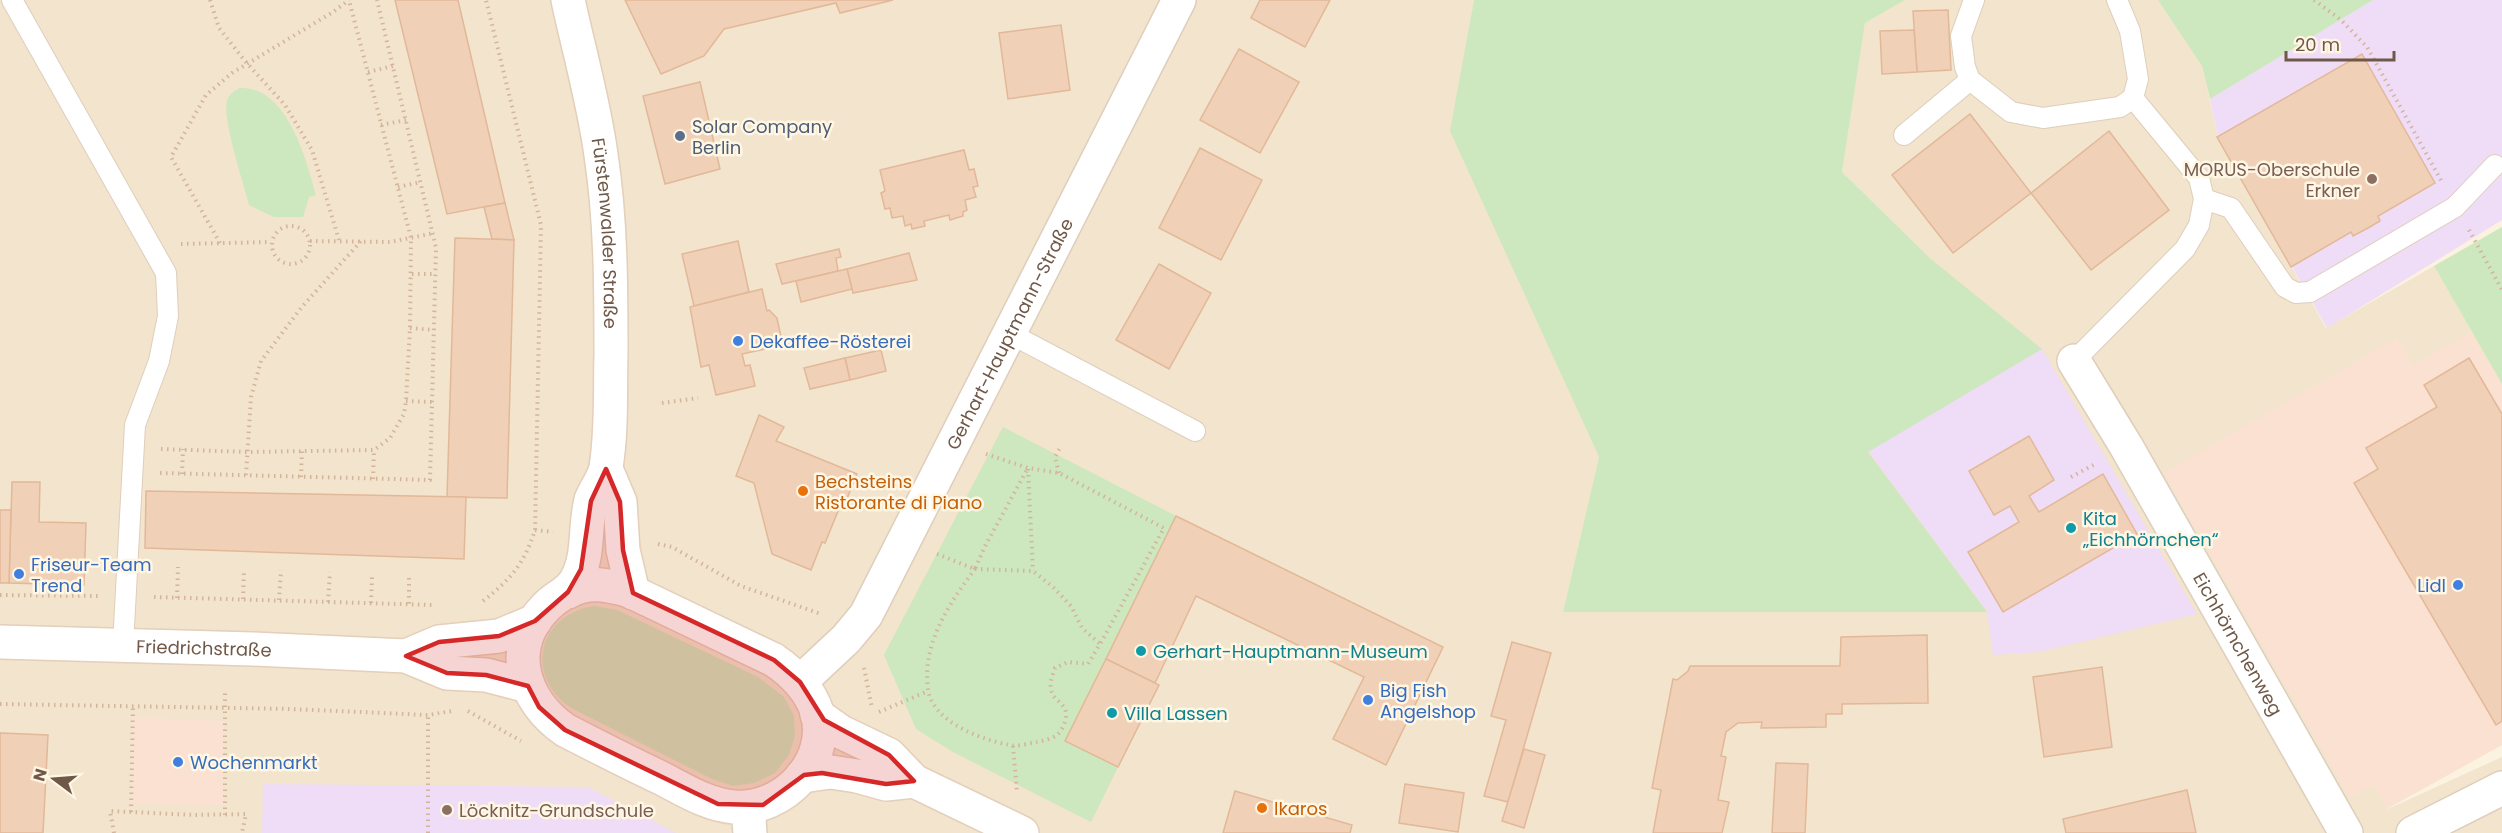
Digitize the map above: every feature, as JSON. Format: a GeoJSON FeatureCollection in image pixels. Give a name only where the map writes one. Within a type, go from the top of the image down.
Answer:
{"type":"FeatureCollection","features":[{"type":"Feature","properties":{"kind":"main road","name":"Fürstenwalder Straße"},"geometry":{"type":"LineString","coordinates":[[568,0],[601,153],[609,229],[610,402],[606,469],[591,501],[581,569],[568,592]]}},
{"type":"Feature","properties":{"kind":"main road","name":"Gerhart-Hauptmann-Straße"},"geometry":{"type":"LineString","coordinates":[[800,682],[846,639],[866,615],[1179,0]]}},
{"type":"Feature","properties":{"kind":"main road","name":"Eichhörnchenweg"},"geometry":{"type":"LineString","coordinates":[[2074,361],[2126,446],[2346,833]]}},
{"type":"Feature","properties":{"kind":"main road","name":"Fürstenwalder Straße"},"geometry":{"type":"LineString","coordinates":[[606,469],[620,502],[627,575],[633,593]]}},
{"type":"Feature","properties":{"kind":"main road"},"geometry":{"type":"LineString","coordinates":[[585,585],[600,585],[633,593],[774,660],[800,682],[809,695],[817,715],[819,729],[817,746],[802,776],[788,792],[763,805],[749,820],[734,807],[702,799],[565,730],[550,720],[539,707],[528,686],[524,669],[526,638],[535,621],[547,606],[568,592],[585,585]]}},
{"type":"Feature","properties":{"kind":"main road","name":"Friedrichstraße"},"geometry":{"type":"LineString","coordinates":[[406,656],[439,642],[499,636],[535,621]]}},
{"type":"Feature","properties":{"kind":"main road","name":"Friedrichstraße"},"geometry":{"type":"LineString","coordinates":[[0,642],[406,656],[447,673],[506,678],[528,686]]}},
{"type":"Feature","properties":{"kind":"main road"},"geometry":{"type":"LineString","coordinates":[[817,715],[841,732],[889,755],[914,781]]}},
{"type":"Feature","properties":{"kind":"main road"},"geometry":{"type":"LineString","coordinates":[[802,776],[831,772],[886,784],[914,781],[1019,817]]}},
{"type":"Feature","properties":{"kind":"main road"},"geometry":{"type":"LineString","coordinates":[[2413,833],[2502,788]]}},
{"type":"Feature","properties":{"kind":"lane"},"geometry":{"type":"LineString","coordinates":[[12,0],[166,273],[168,316],[159,361],[135,425],[123,645]]}},
{"type":"Feature","properties":{"kind":"lane"},"geometry":{"type":"LineString","coordinates":[[1974,0],[1961,36],[1965,67],[1970,80],[2011,112],[2043,118],[2120,107],[2133,98],[2138,79],[2130,31],[2117,0]]}},
{"type":"Feature","properties":{"kind":"lane"},"geometry":{"type":"LineString","coordinates":[[1904,135],[1970,80]]}},
{"type":"Feature","properties":{"kind":"lane"},"geometry":{"type":"LineString","coordinates":[[2074,361],[2185,249],[2199,225],[2204,199],[2199,178],[2133,98]]}},
{"type":"Feature","properties":{"kind":"lane"},"geometry":{"type":"LineString","coordinates":[[2204,199],[2231,208],[2285,287],[2296,293],[2310,292],[2456,207],[2495,165]]}},
{"type":"Feature","properties":{"kind":"lane"},"geometry":{"type":"LineString","coordinates":[[1010,333],[1195,431]]}},
{"type":"Feature","properties":{"kind":"path"},"geometry":{"type":"LineString","coordinates":[[210,0],[219,28],[285,105],[312,150],[339,240]]}},
{"type":"Feature","properties":{"kind":"path"},"geometry":{"type":"LineString","coordinates":[[134,448],[247,452],[374,450],[390,438],[404,414],[410,328],[411,238],[349,0],[232,73],[206,95],[171,158],[220,243]]}},
{"type":"Feature","properties":{"kind":"path"},"geometry":{"type":"LineString","coordinates":[[132,473],[430,480],[436,248],[377,0]]}},
{"type":"Feature","properties":{"kind":"path"},"geometry":{"type":"LineString","coordinates":[[473,604],[482,602],[514,575],[527,555],[536,530],[541,225],[486,0]]}},
{"type":"Feature","properties":{"kind":"path"},"geometry":{"type":"LineString","coordinates":[[2314,0],[2341,20],[2367,47],[2502,290]]}},
{"type":"Feature","properties":{"kind":"path"},"geometry":{"type":"LineString","coordinates":[[368,72],[393,66]]}},
{"type":"Feature","properties":{"kind":"path"},"geometry":{"type":"LineString","coordinates":[[381,125],[406,120]]}},
{"type":"Feature","properties":{"kind":"path"},"geometry":{"type":"LineString","coordinates":[[398,187],[421,182]]}},
{"type":"Feature","properties":{"kind":"path"},"geometry":{"type":"LineString","coordinates":[[286,225],[301,228],[310,241],[310,249],[306,258],[295,264],[281,262],[275,257],[271,242],[276,232],[286,225]]}},
{"type":"Feature","properties":{"kind":"path"},"geometry":{"type":"LineString","coordinates":[[310,241],[390,242],[434,233]]}},
{"type":"Feature","properties":{"kind":"path"},"geometry":{"type":"LineString","coordinates":[[246,476],[251,397],[261,362],[289,323],[361,241]]}},
{"type":"Feature","properties":{"kind":"path"},"geometry":{"type":"LineString","coordinates":[[151,245],[271,242]]}},
{"type":"Feature","properties":{"kind":"path"},"geometry":{"type":"LineString","coordinates":[[412,274],[436,274]]}},
{"type":"Feature","properties":{"kind":"path"},"geometry":{"type":"LineString","coordinates":[[410,328],[434,330]]}},
{"type":"Feature","properties":{"kind":"path"},"geometry":{"type":"LineString","coordinates":[[662,403],[698,398]]}},
{"type":"Feature","properties":{"kind":"path"},"geometry":{"type":"LineString","coordinates":[[406,401],[432,402]]}},
{"type":"Feature","properties":{"kind":"path"},"geometry":{"type":"LineString","coordinates":[[957,436],[989,456],[1028,468],[1059,473],[1164,528],[1088,664],[1068,662],[1055,668],[1050,682],[1053,694],[1065,709],[1065,722],[1058,734],[1043,741],[1012,746],[976,736],[956,726],[939,710],[928,691],[928,666],[933,637],[959,591],[975,569],[985,546],[1028,468]]}},
{"type":"Feature","properties":{"kind":"path"},"geometry":{"type":"LineString","coordinates":[[1059,473],[1055,457],[1061,446]]}},
{"type":"Feature","properties":{"kind":"path"},"geometry":{"type":"LineString","coordinates":[[182,474],[183,450]]}},
{"type":"Feature","properties":{"kind":"path"},"geometry":{"type":"LineString","coordinates":[[301,477],[302,450]]}},
{"type":"Feature","properties":{"kind":"path"},"geometry":{"type":"LineString","coordinates":[[373,479],[374,450]]}},
{"type":"Feature","properties":{"kind":"path"},"geometry":{"type":"LineString","coordinates":[[1028,468],[1033,571]]}},
{"type":"Feature","properties":{"kind":"path"},"geometry":{"type":"LineString","coordinates":[[536,530],[587,534]]}},
{"type":"Feature","properties":{"kind":"path"},"geometry":{"type":"LineString","coordinates":[[623,537],[672,547],[741,586],[821,614],[846,639]]}},
{"type":"Feature","properties":{"kind":"path"},"geometry":{"type":"LineString","coordinates":[[904,542],[975,569],[1033,571],[1071,606],[1082,628],[1100,644]]}},
{"type":"Feature","properties":{"kind":"path"},"geometry":{"type":"LineString","coordinates":[[177,598],[178,567]]}},
{"type":"Feature","properties":{"kind":"path"},"geometry":{"type":"LineString","coordinates":[[243,599],[244,570]]}},
{"type":"Feature","properties":{"kind":"path"},"geometry":{"type":"LineString","coordinates":[[279,600],[280,570]]}},
{"type":"Feature","properties":{"kind":"path"},"geometry":{"type":"LineString","coordinates":[[328,602],[330,572]]}},
{"type":"Feature","properties":{"kind":"path"},"geometry":{"type":"LineString","coordinates":[[371,603],[372,577]]}},
{"type":"Feature","properties":{"kind":"path"},"geometry":{"type":"LineString","coordinates":[[409,578],[409,604]]}},
{"type":"Feature","properties":{"kind":"path"},"geometry":{"type":"LineString","coordinates":[[0,595],[442,605]]}},
{"type":"Feature","properties":{"kind":"path"},"geometry":{"type":"LineString","coordinates":[[225,689],[225,815]]}},
{"type":"Feature","properties":{"kind":"path"},"geometry":{"type":"LineString","coordinates":[[873,714],[928,691]]}},
{"type":"Feature","properties":{"kind":"path"},"geometry":{"type":"LineString","coordinates":[[0,704],[428,714],[463,709]]}},
{"type":"Feature","properties":{"kind":"path"},"geometry":{"type":"LineString","coordinates":[[131,812],[133,706]]}},
{"type":"Feature","properties":{"kind":"path"},"geometry":{"type":"LineString","coordinates":[[428,714],[428,833]]}},
{"type":"Feature","properties":{"kind":"path"},"geometry":{"type":"LineString","coordinates":[[1012,746],[1018,787],[1019,817]]}},
{"type":"Feature","properties":{"kind":"path"},"geometry":{"type":"LineString","coordinates":[[114,833],[110,811],[246,814],[242,833]]}},
{"type":"Feature","properties":{"kind":"highlighted area"},"geometry":{"type":"Polygon","coordinates":[[[606,469],[620,502],[623,550],[633,593],[774,660],[800,682],[824,720],[889,755],[914,781],[886,784],[822,773],[804,775],[763,805],[718,804],[565,730],[539,707],[528,686],[486,675],[447,673],[406,656],[439,642],[499,636],[535,621],[568,592],[581,569],[591,501],[606,469]]]}},
{"type":"Feature","properties":{"kind":"shaded area"},"geometry":{"type":"Polygon","coordinates":[[[0,0],[1474,0],[1451,131],[1599,457],[1563,612],[1932,260],[1842,172],[1865,23],[1905,0],[2158,0],[2202,66],[2218,137],[2326,328],[2434,266],[2472,332],[2413,366],[2396,338],[2349,797],[2374,784],[2388,809],[2502,757],[2502,833],[0,833],[0,0]]]}},
{"type":"Feature","properties":{"kind":"shaded area","name":"MORUS-Oberschule Erkner"},"geometry":{"type":"Polygon","coordinates":[[[2373,0],[2502,0],[2502,220],[2327,328],[2218,137],[2210,99],[2373,0]]]}},
{"type":"Feature","properties":{"kind":"shaded area"},"geometry":{"type":"Polygon","coordinates":[[[2472,332],[2502,383],[2502,745],[2387,809],[2374,784],[2350,798],[2164,473],[2396,338],[2413,365],[2472,332]]]}},
{"type":"Feature","properties":{"kind":"shaded area"},"geometry":{"type":"Polygon","coordinates":[[[2042,349],[2197,614],[2039,652],[1993,655],[1987,611],[1868,451],[2042,349]]]}},
{"type":"Feature","properties":{"kind":"shaded area","name":"Wochenmarkt"},"geometry":{"type":"Polygon","coordinates":[[[132,717],[224,721],[223,805],[131,803],[132,717]]]}},
{"type":"Feature","properties":{"kind":"shaded area","name":"Löcknitz-Grundschule"},"geometry":{"type":"Polygon","coordinates":[[[263,784],[588,787],[676,833],[262,833],[263,784]]]}},
{"type":"Feature","properties":{"kind":"green space"},"geometry":{"type":"Polygon","coordinates":[[[1474,0],[1905,0],[1865,23],[1842,172],[1932,260],[2042,349],[1868,452],[1987,612],[1563,612],[1599,457],[1450,131],[1474,0]]]}},
{"type":"Feature","properties":{"kind":"green space"},"geometry":{"type":"Polygon","coordinates":[[[2158,0],[2373,0],[2210,99],[2202,66],[2158,0]]]}},
{"type":"Feature","properties":{"kind":"green space"},"geometry":{"type":"Polygon","coordinates":[[[240,88],[256,91],[270,99],[282,111],[292,127],[307,163],[316,195],[309,197],[303,217],[274,217],[249,205],[230,136],[226,110],[229,96],[240,88]]]}},
{"type":"Feature","properties":{"kind":"green space"},"geometry":{"type":"Polygon","coordinates":[[[2502,227],[2502,384],[2434,266],[2502,227]]]}},
{"type":"Feature","properties":{"kind":"green space"},"geometry":{"type":"Polygon","coordinates":[[[1003,427],[1176,516],[1065,741],[1118,767],[1091,822],[953,752],[916,729],[884,655],[1003,427]]]}},
{"type":"Feature","properties":{"kind":"green space"},"geometry":{"type":"Polygon","coordinates":[[[594,606],[617,610],[758,677],[784,697],[794,716],[795,736],[789,755],[775,773],[754,783],[733,786],[712,779],[571,708],[556,695],[547,680],[543,664],[544,648],[549,634],[560,621],[575,612],[594,606]]]}},
{"type":"Feature","properties":{"kind":"building"},"geometry":{"type":"Polygon","coordinates":[[[395,0],[458,0],[505,203],[447,214],[395,0]]]}},
{"type":"Feature","properties":{"kind":"building"},"geometry":{"type":"Polygon","coordinates":[[[625,0],[893,0],[840,13],[836,3],[724,29],[704,56],[661,74],[625,0]]]}},
{"type":"Feature","properties":{"kind":"building"},"geometry":{"type":"Polygon","coordinates":[[[1260,0],[1330,0],[1305,47],[1251,18],[1260,0]]]}},
{"type":"Feature","properties":{"kind":"building"},"geometry":{"type":"Polygon","coordinates":[[[1948,10],[1951,70],[1917,72],[1913,11],[1948,10]]]}},
{"type":"Feature","properties":{"kind":"building"},"geometry":{"type":"Polygon","coordinates":[[[1061,25],[1070,90],[1008,99],[999,33],[1061,25]]]}},
{"type":"Feature","properties":{"kind":"building"},"geometry":{"type":"Polygon","coordinates":[[[1914,30],[1917,72],[1882,74],[1880,31],[1914,30]]]}},
{"type":"Feature","properties":{"kind":"building"},"geometry":{"type":"Polygon","coordinates":[[[1239,49],[1299,82],[1260,153],[1200,120],[1239,49]]]}},
{"type":"Feature","properties":{"kind":"building"},"geometry":{"type":"Polygon","coordinates":[[[2362,54],[2435,183],[2378,216],[2380,221],[2353,236],[2351,232],[2291,267],[2217,137],[2362,54]]]}},
{"type":"Feature","properties":{"kind":"building"},"geometry":{"type":"Polygon","coordinates":[[[700,82],[720,169],[665,184],[643,96],[700,82]]]}},
{"type":"Feature","properties":{"kind":"building"},"geometry":{"type":"Polygon","coordinates":[[[1970,114],[2031,193],[1953,253],[1892,175],[1970,114]]]}},
{"type":"Feature","properties":{"kind":"building"},"geometry":{"type":"Polygon","coordinates":[[[2109,131],[2169,210],[2091,270],[2031,193],[2109,131]]]}},
{"type":"Feature","properties":{"kind":"building"},"geometry":{"type":"Polygon","coordinates":[[[1200,148],[1262,180],[1221,260],[1159,228],[1200,148]]]}},
{"type":"Feature","properties":{"kind":"building"},"geometry":{"type":"Polygon","coordinates":[[[964,150],[969,170],[974,169],[978,186],[973,187],[976,197],[965,200],[967,210],[963,212],[963,216],[950,220],[949,215],[924,221],[925,226],[912,229],[911,224],[905,226],[903,216],[892,218],[890,208],[885,209],[881,193],[885,191],[880,170],[964,150]]]}},
{"type":"Feature","properties":{"kind":"building"},"geometry":{"type":"Polygon","coordinates":[[[505,203],[514,240],[492,239],[484,207],[505,203]]]}},
{"type":"Feature","properties":{"kind":"building"},"geometry":{"type":"Polygon","coordinates":[[[455,238],[514,240],[507,498],[447,497],[455,238]]]}},
{"type":"Feature","properties":{"kind":"building"},"geometry":{"type":"Polygon","coordinates":[[[738,241],[749,292],[694,306],[682,254],[738,241]]]}},
{"type":"Feature","properties":{"kind":"building"},"geometry":{"type":"Polygon","coordinates":[[[839,249],[841,257],[836,258],[838,271],[782,284],[776,264],[839,249]]]}},
{"type":"Feature","properties":{"kind":"building"},"geometry":{"type":"Polygon","coordinates":[[[909,253],[917,280],[853,293],[847,269],[909,253]]]}},
{"type":"Feature","properties":{"kind":"building"},"geometry":{"type":"Polygon","coordinates":[[[1159,264],[1211,293],[1169,369],[1116,340],[1159,264]]]}},
{"type":"Feature","properties":{"kind":"building"},"geometry":{"type":"Polygon","coordinates":[[[847,269],[852,289],[801,302],[796,281],[847,269]]]}},
{"type":"Feature","properties":{"kind":"building","name":"Dekaffee-Rösterei"},"geometry":{"type":"Polygon","coordinates":[[[762,289],[767,311],[769,310],[777,318],[781,337],[778,346],[742,354],[745,366],[750,365],[755,386],[716,395],[709,365],[701,367],[690,307],[762,289]]]}},
{"type":"Feature","properties":{"kind":"building"},"geometry":{"type":"Polygon","coordinates":[[[881,350],[886,371],[850,380],[845,358],[881,350]]]}},
{"type":"Feature","properties":{"kind":"building"},"geometry":{"type":"Polygon","coordinates":[[[845,358],[850,380],[810,389],[804,368],[845,358]]]}},
{"type":"Feature","properties":{"kind":"building","name":"Lidl"},"geometry":{"type":"Polygon","coordinates":[[[2469,358],[2502,414],[2502,721],[2496,725],[2354,483],[2378,469],[2366,448],[2437,407],[2424,385],[2469,358]]]}},
{"type":"Feature","properties":{"kind":"building","name":"Bechsteins Ristorante di Piano"},"geometry":{"type":"Polygon","coordinates":[[[759,415],[784,427],[776,441],[857,474],[846,501],[843,499],[825,543],[822,542],[811,570],[772,554],[754,483],[736,476],[759,415]]]}},
{"type":"Feature","properties":{"kind":"building","name":"Kita „Eichhörnchen“"},"geometry":{"type":"Polygon","coordinates":[[[2029,436],[2054,480],[2029,496],[2039,512],[2103,474],[2137,534],[2003,612],[1968,552],[2019,522],[2010,506],[1994,515],[1969,471],[2029,436]]]}},
{"type":"Feature","properties":{"kind":"building"},"geometry":{"type":"Polygon","coordinates":[[[12,482],[40,482],[39,522],[86,523],[84,585],[9,583],[12,482]]]}},
{"type":"Feature","properties":{"kind":"building"},"geometry":{"type":"Polygon","coordinates":[[[146,491],[466,497],[464,559],[145,548],[146,491]]]}},
{"type":"Feature","properties":{"kind":"building"},"geometry":{"type":"Polygon","coordinates":[[[0,510],[11,510],[9,583],[0,583],[0,510]]]}},
{"type":"Feature","properties":{"kind":"building"},"geometry":{"type":"Polygon","coordinates":[[[1176,516],[1443,647],[1386,765],[1333,739],[1364,677],[1196,596],[1155,683],[1106,659],[1176,516]]]}},
{"type":"Feature","properties":{"kind":"building"},"geometry":{"type":"Polygon","coordinates":[[[1927,635],[1928,703],[1842,704],[1842,714],[1826,714],[1826,727],[1761,728],[1762,722],[1738,723],[1726,732],[1721,756],[1726,757],[1718,800],[1729,802],[1722,833],[1653,833],[1661,790],[1652,788],[1673,679],[1677,680],[1688,671],[1690,666],[1840,666],[1841,637],[1927,635]]]}},
{"type":"Feature","properties":{"kind":"building"},"geometry":{"type":"Polygon","coordinates":[[[1512,642],[1551,653],[1508,802],[1484,796],[1506,720],[1491,716],[1512,642]]]}},
{"type":"Feature","properties":{"kind":"building","name":"Villa Lassen"},"geometry":{"type":"Polygon","coordinates":[[[1106,659],[1159,685],[1118,767],[1065,741],[1106,659]]]}},
{"type":"Feature","properties":{"kind":"building"},"geometry":{"type":"Polygon","coordinates":[[[2102,667],[2112,747],[2044,757],[2033,677],[2102,667]]]}},
{"type":"Feature","properties":{"kind":"building"},"geometry":{"type":"Polygon","coordinates":[[[0,733],[48,735],[43,833],[0,833],[0,733]]]}},
{"type":"Feature","properties":{"kind":"building"},"geometry":{"type":"Polygon","coordinates":[[[1524,749],[1545,755],[1524,828],[1502,821],[1524,749]]]}},
{"type":"Feature","properties":{"kind":"building"},"geometry":{"type":"Polygon","coordinates":[[[1776,763],[1808,764],[1805,833],[1772,833],[1776,763]]]}},
{"type":"Feature","properties":{"kind":"building"},"geometry":{"type":"Polygon","coordinates":[[[1405,784],[1464,793],[1458,832],[1399,823],[1405,784]]]}},
{"type":"Feature","properties":{"kind":"building"},"geometry":{"type":"Polygon","coordinates":[[[2187,790],[2196,833],[2066,833],[2063,819],[2187,790]]]}},
{"type":"Feature","properties":{"kind":"building","name":"Ikaros"},"geometry":{"type":"Polygon","coordinates":[[[1235,791],[1352,825],[1350,833],[1223,833],[1235,791]]]}},
{"type":"Feature","properties":{"kind":"place","name":"Solar Company Berlin"},"geometry":{"type":"Point","coordinates":[680,136]}},
{"type":"Feature","properties":{"kind":"place","name":"MORUS-Oberschule Erkner"},"geometry":{"type":"Point","coordinates":[2372,179]}},
{"type":"Feature","properties":{"kind":"place","name":"Dekaffee-Rösterei"},"geometry":{"type":"Point","coordinates":[738,341]}},
{"type":"Feature","properties":{"kind":"place","name":"Bechsteins Ristorante di Piano"},"geometry":{"type":"Point","coordinates":[803,491]}},
{"type":"Feature","properties":{"kind":"place","name":"Kita „Eichhörnchen“"},"geometry":{"type":"Point","coordinates":[2071,528]}},
{"type":"Feature","properties":{"kind":"place","name":"Friseur-Team Trend"},"geometry":{"type":"Point","coordinates":[19,574]}},
{"type":"Feature","properties":{"kind":"place","name":"Lidl"},"geometry":{"type":"Point","coordinates":[2458,585]}},
{"type":"Feature","properties":{"kind":"place","name":"Gerhart-Hauptmann-Museum"},"geometry":{"type":"Point","coordinates":[1141,651]}},
{"type":"Feature","properties":{"kind":"place","name":"Big Fish Angelshop"},"geometry":{"type":"Point","coordinates":[1368,700]}},
{"type":"Feature","properties":{"kind":"place","name":"Villa Lassen"},"geometry":{"type":"Point","coordinates":[1112,713]}},
{"type":"Feature","properties":{"kind":"place","name":"Wochenmarkt"},"geometry":{"type":"Point","coordinates":[178,762]}},
{"type":"Feature","properties":{"kind":"place","name":"Ikaros"},"geometry":{"type":"Point","coordinates":[1262,808]}},
{"type":"Feature","properties":{"kind":"place","name":"Löcknitz-Grundschule"},"geometry":{"type":"Point","coordinates":[447,810]}}]}
